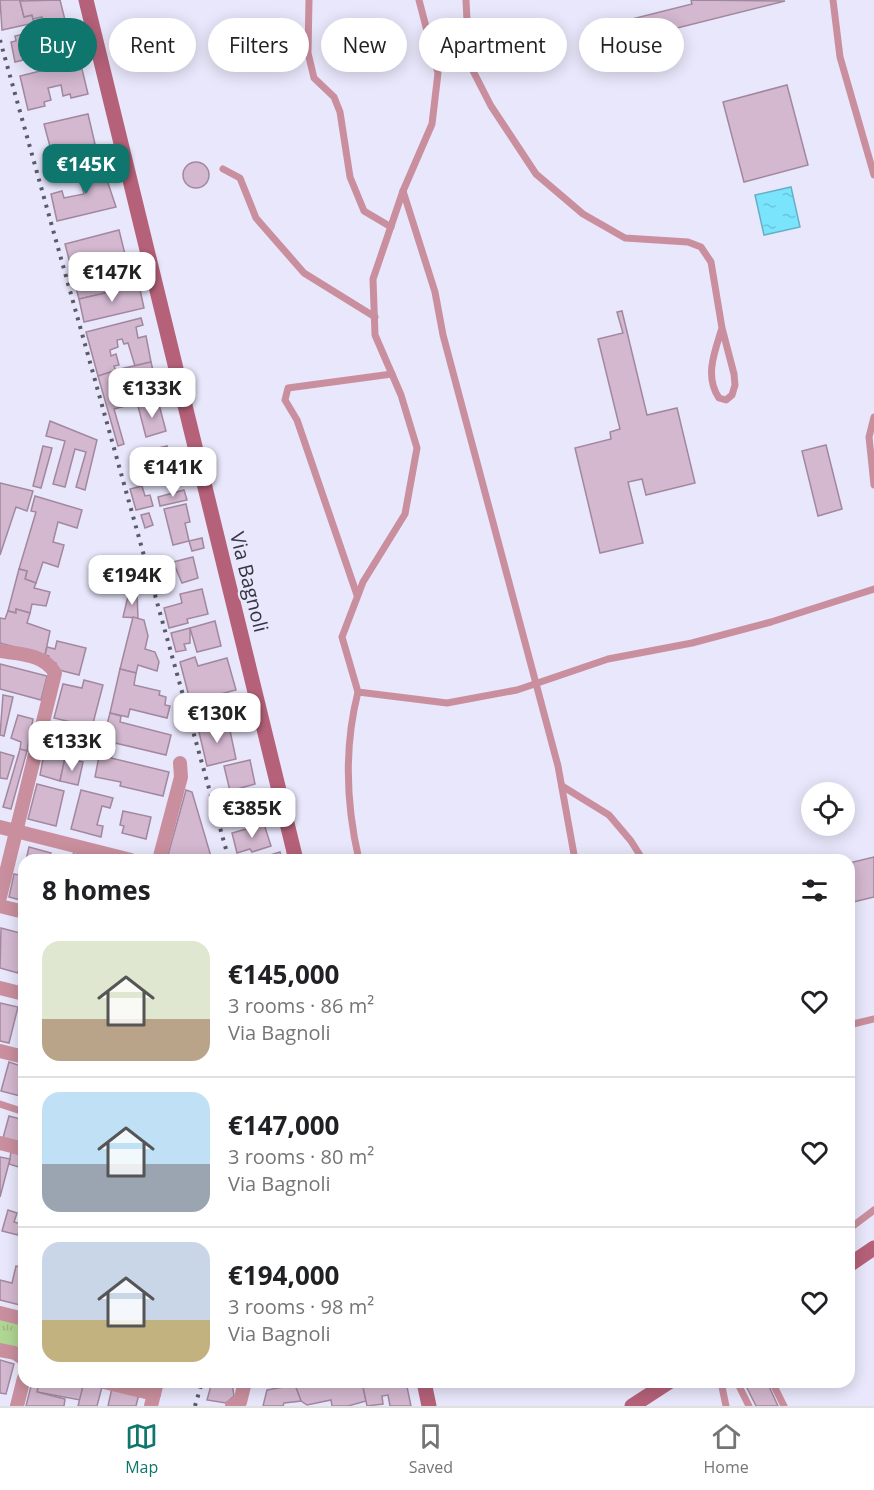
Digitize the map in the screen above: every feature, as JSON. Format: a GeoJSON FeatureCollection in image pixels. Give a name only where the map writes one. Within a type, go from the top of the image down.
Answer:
{"type":"FeatureCollection","features":[{"type":"Feature","properties":{"kind":"street","name":"Via Bagnoli"},"geometry":{"type":"LineString","coordinates":[[86,0],[295,854]]}},
{"type":"Feature","properties":{"kind":"street"},"geometry":{"type":"LineString","coordinates":[[0,651],[43,660],[51,665],[55,673],[0,897]]}},
{"type":"Feature","properties":{"kind":"street"},"geometry":{"type":"LineString","coordinates":[[161,854],[181,777],[180,763]]}},
{"type":"Feature","properties":{"kind":"street"},"geometry":{"type":"LineString","coordinates":[[0,827],[107,854]]}},
{"type":"Feature","properties":{"kind":"street"},"geometry":{"type":"LineString","coordinates":[[0,906],[18,910]]}},
{"type":"Feature","properties":{"kind":"street"},"geometry":{"type":"LineString","coordinates":[[0,988],[18,992]]}},
{"type":"Feature","properties":{"kind":"street"},"geometry":{"type":"LineString","coordinates":[[0,1051],[18,1056]]}},
{"type":"Feature","properties":{"kind":"street"},"geometry":{"type":"LineString","coordinates":[[0,1143],[18,1148]]}},
{"type":"Feature","properties":{"kind":"street"},"geometry":{"type":"LineString","coordinates":[[855,1261],[874,1248]]}},
{"type":"Feature","properties":{"kind":"street"},"geometry":{"type":"LineString","coordinates":[[0,1313],[18,1318]]}},
{"type":"Feature","properties":{"kind":"street"},"geometry":{"type":"LineString","coordinates":[[0,1350],[18,1355]]}},
{"type":"Feature","properties":{"kind":"street"},"geometry":{"type":"LineString","coordinates":[[17,1406],[22,1388]]}},
{"type":"Feature","properties":{"kind":"street"},"geometry":{"type":"LineString","coordinates":[[129,1388],[154,1394]]}},
{"type":"Feature","properties":{"kind":"street"},"geometry":{"type":"LineString","coordinates":[[239,1405],[243,1388]]}},
{"type":"Feature","properties":{"kind":"street"},"geometry":{"type":"LineString","coordinates":[[632,1406],[660,1388]]}},
{"type":"Feature","properties":{"kind":"street"},"geometry":{"type":"LineString","coordinates":[[427,1393],[438,1406]]}},
{"type":"Feature","properties":{"kind":"lane"},"geometry":{"type":"LineString","coordinates":[[309,0],[308,53],[314,78],[334,97],[340,112],[350,177],[364,211],[391,227]]}},
{"type":"Feature","properties":{"kind":"lane"},"geometry":{"type":"LineString","coordinates":[[357,854],[351,821],[348,757],[358,692],[342,637],[363,582],[405,514],[417,448],[392,374],[375,334],[373,279],[403,191],[432,124],[438,73],[418,0]]}},
{"type":"Feature","properties":{"kind":"lane"},"geometry":{"type":"LineString","coordinates":[[466,0],[469,63],[492,106],[536,174],[583,213],[625,238],[688,242],[701,247],[711,262],[735,386],[726,400],[719,398],[711,380],[711,370],[722,328]]}},
{"type":"Feature","properties":{"kind":"lane"},"geometry":{"type":"LineString","coordinates":[[833,0],[840,57],[874,175]]}},
{"type":"Feature","properties":{"kind":"lane"},"geometry":{"type":"LineString","coordinates":[[223,169],[240,178],[256,218],[304,273],[375,317]]}},
{"type":"Feature","properties":{"kind":"lane"},"geometry":{"type":"LineString","coordinates":[[403,191],[435,291],[443,335],[562,786],[574,854]]}},
{"type":"Feature","properties":{"kind":"lane"},"geometry":{"type":"LineString","coordinates":[[357,595],[297,420],[285,400],[288,388],[392,374]]}},
{"type":"Feature","properties":{"kind":"lane"},"geometry":{"type":"LineString","coordinates":[[874,417],[869,437],[874,485]]}},
{"type":"Feature","properties":{"kind":"lane"},"geometry":{"type":"LineString","coordinates":[[358,692],[447,702],[517,690],[608,659],[692,643],[771,622],[874,589]]}},
{"type":"Feature","properties":{"kind":"lane"},"geometry":{"type":"LineString","coordinates":[[562,786],[609,815],[632,841],[640,854]]}},
{"type":"Feature","properties":{"kind":"lane"},"geometry":{"type":"LineString","coordinates":[[855,1024],[874,1019]]}},
{"type":"Feature","properties":{"kind":"lane"},"geometry":{"type":"LineString","coordinates":[[0,1104],[18,1110]]}},
{"type":"Feature","properties":{"kind":"lane"},"geometry":{"type":"LineString","coordinates":[[855,1224],[874,1210]]}},
{"type":"Feature","properties":{"kind":"lane"},"geometry":{"type":"LineString","coordinates":[[722,1388],[726,1406]]}},
{"type":"Feature","properties":{"kind":"lane"},"geometry":{"type":"LineString","coordinates":[[740,1388],[749,1406]]}},
{"type":"Feature","properties":{"kind":"lane"},"geometry":{"type":"LineString","coordinates":[[775,1388],[784,1406]]}},
{"type":"Feature","properties":{"kind":"green space"},"geometry":{"type":"Polygon","coordinates":[[[0,1319],[18,1324],[18,1350],[0,1345],[0,1319]]]}},
{"type":"Feature","properties":{"kind":"water"},"geometry":{"type":"Polygon","coordinates":[[[791,187],[800,227],[764,235],[755,195],[791,187]]]}},
{"type":"Feature","properties":{"kind":"building"},"geometry":{"type":"Polygon","coordinates":[[[0,0],[24,0],[20,1],[24,17],[32,15],[33,18],[18,18],[18,26],[2,30],[0,0]]]}},
{"type":"Feature","properties":{"kind":"building"},"geometry":{"type":"Polygon","coordinates":[[[60,0],[64,18],[33,18],[32,15],[24,17],[20,1],[60,0]]]}},
{"type":"Feature","properties":{"kind":"building"},"geometry":{"type":"Polygon","coordinates":[[[691,0],[785,1],[684,26],[684,18],[636,18],[692,4],[691,0]]]}},
{"type":"Feature","properties":{"kind":"building"},"geometry":{"type":"Polygon","coordinates":[[[18,35],[18,61],[15,62],[11,42],[16,41],[15,36],[18,35]]]}},
{"type":"Feature","properties":{"kind":"building"},"geometry":{"type":"Polygon","coordinates":[[[36,72],[83,72],[88,94],[71,98],[70,94],[63,96],[61,85],[48,88],[51,100],[44,102],[45,106],[28,110],[20,76],[36,72]]]}},
{"type":"Feature","properties":{"kind":"building"},"geometry":{"type":"Polygon","coordinates":[[[787,85],[808,165],[744,182],[723,102],[787,85]]]}},
{"type":"Feature","properties":{"kind":"building"},"geometry":{"type":"Polygon","coordinates":[[[88,114],[95,144],[52,154],[44,124],[88,114]]]}},
{"type":"Feature","properties":{"kind":"building"},"geometry":{"type":"Polygon","coordinates":[[[101,162],[116,207],[57,221],[51,194],[62,191],[64,198],[84,194],[77,168],[101,162]]]}},
{"type":"Feature","properties":{"kind":"building"},"geometry":{"type":"Polygon","coordinates":[[[196,162],[205,166],[209,175],[205,184],[196,188],[187,184],[183,175],[187,166],[196,162]]]}},
{"type":"Feature","properties":{"kind":"building"},"geometry":{"type":"Polygon","coordinates":[[[119,230],[133,287],[79,299],[73,276],[85,274],[86,284],[119,278],[113,253],[71,267],[65,244],[119,230]]]}},
{"type":"Feature","properties":{"kind":"building"},"geometry":{"type":"Polygon","coordinates":[[[139,285],[144,308],[84,322],[79,299],[139,285]]]}},
{"type":"Feature","properties":{"kind":"building"},"geometry":{"type":"Polygon","coordinates":[[[622,311],[647,415],[677,408],[695,483],[646,495],[642,479],[628,482],[643,543],[600,553],[575,448],[611,439],[610,432],[620,429],[598,339],[623,333],[617,312],[622,311]]]}},
{"type":"Feature","properties":{"kind":"building"},"geometry":{"type":"Polygon","coordinates":[[[141,318],[143,325],[136,327],[138,338],[146,336],[151,362],[135,366],[128,343],[124,344],[122,339],[117,340],[118,347],[110,350],[111,356],[116,354],[119,365],[114,366],[116,371],[98,376],[86,332],[141,318]]]}},
{"type":"Feature","properties":{"kind":"building"},"geometry":{"type":"Polygon","coordinates":[[[151,362],[156,383],[135,389],[131,375],[123,377],[120,369],[151,362]]]}},
{"type":"Feature","properties":{"kind":"building"},"geometry":{"type":"Polygon","coordinates":[[[120,369],[123,377],[131,375],[135,389],[126,394],[129,405],[114,409],[124,444],[118,446],[98,376],[120,369]]]}},
{"type":"Feature","properties":{"kind":"building"},"geometry":{"type":"Polygon","coordinates":[[[158,401],[166,431],[146,437],[138,406],[158,401]]]}},
{"type":"Feature","properties":{"kind":"building"},"geometry":{"type":"Polygon","coordinates":[[[50,421],[97,440],[85,490],[76,487],[86,452],[75,449],[65,487],[53,484],[65,441],[46,436],[50,421]]]}},
{"type":"Feature","properties":{"kind":"building"},"geometry":{"type":"Polygon","coordinates":[[[826,445],[842,509],[818,516],[802,451],[826,445]]]}},
{"type":"Feature","properties":{"kind":"building"},"geometry":{"type":"Polygon","coordinates":[[[43,446],[52,448],[41,488],[33,486],[43,446]]]}},
{"type":"Feature","properties":{"kind":"building"},"geometry":{"type":"Polygon","coordinates":[[[167,446],[174,470],[167,472],[168,475],[150,480],[142,452],[167,446]]]}},
{"type":"Feature","properties":{"kind":"building"},"geometry":{"type":"Polygon","coordinates":[[[0,483],[33,491],[27,511],[16,507],[0,555],[0,483]]]}},
{"type":"Feature","properties":{"kind":"building"},"geometry":{"type":"Polygon","coordinates":[[[142,486],[145,496],[150,495],[153,506],[136,510],[130,489],[142,486]]]}},
{"type":"Feature","properties":{"kind":"building"},"geometry":{"type":"Polygon","coordinates":[[[184,490],[187,500],[160,506],[158,497],[184,490]]]}},
{"type":"Feature","properties":{"kind":"building"},"geometry":{"type":"Polygon","coordinates":[[[35,496],[82,510],[77,528],[58,522],[53,542],[64,545],[58,567],[43,562],[36,583],[25,579],[27,571],[19,569],[36,512],[31,511],[35,496]]]}},
{"type":"Feature","properties":{"kind":"building"},"geometry":{"type":"Polygon","coordinates":[[[186,504],[190,522],[185,523],[189,541],[173,545],[164,509],[186,504]]]}},
{"type":"Feature","properties":{"kind":"building"},"geometry":{"type":"Polygon","coordinates":[[[149,513],[153,525],[145,528],[141,515],[149,513]]]}},
{"type":"Feature","properties":{"kind":"building"},"geometry":{"type":"Polygon","coordinates":[[[202,538],[204,548],[192,551],[189,541],[202,538]]]}},
{"type":"Feature","properties":{"kind":"building"},"geometry":{"type":"Polygon","coordinates":[[[193,557],[198,578],[182,583],[173,562],[193,557]]]}},
{"type":"Feature","properties":{"kind":"building"},"geometry":{"type":"Polygon","coordinates":[[[19,569],[27,571],[25,579],[36,583],[34,588],[50,592],[46,606],[32,604],[30,613],[16,609],[16,613],[8,611],[19,569]]]}},
{"type":"Feature","properties":{"kind":"building"},"geometry":{"type":"Polygon","coordinates":[[[125,571],[134,574],[129,592],[120,590],[125,571]]]}},
{"type":"Feature","properties":{"kind":"building"},"geometry":{"type":"Polygon","coordinates":[[[202,589],[208,614],[187,619],[188,623],[169,628],[164,608],[182,603],[180,594],[202,589]]]}},
{"type":"Feature","properties":{"kind":"building"},"geometry":{"type":"Polygon","coordinates":[[[129,592],[137,594],[138,618],[123,617],[129,592]]]}},
{"type":"Feature","properties":{"kind":"building"},"geometry":{"type":"Polygon","coordinates":[[[16,609],[30,613],[27,623],[50,631],[45,655],[0,643],[0,618],[5,619],[8,611],[16,613],[16,609]]]}},
{"type":"Feature","properties":{"kind":"building"},"geometry":{"type":"Polygon","coordinates":[[[133,617],[144,620],[148,636],[145,649],[155,652],[159,662],[157,671],[138,665],[136,673],[120,669],[133,617]]]}},
{"type":"Feature","properties":{"kind":"building"},"geometry":{"type":"Polygon","coordinates":[[[215,621],[221,646],[197,652],[190,628],[215,621]]]}},
{"type":"Feature","properties":{"kind":"building"},"geometry":{"type":"Polygon","coordinates":[[[190,628],[190,643],[184,644],[186,650],[176,652],[171,633],[190,628]]]}},
{"type":"Feature","properties":{"kind":"building"},"geometry":{"type":"Polygon","coordinates":[[[57,641],[86,648],[79,675],[55,669],[56,663],[48,661],[49,656],[45,655],[47,647],[55,649],[57,641]]]}},
{"type":"Feature","properties":{"kind":"building"},"geometry":{"type":"Polygon","coordinates":[[[195,657],[198,666],[227,658],[236,690],[212,696],[213,703],[192,708],[180,662],[195,657]]]}},
{"type":"Feature","properties":{"kind":"building"},"geometry":{"type":"Polygon","coordinates":[[[0,664],[47,676],[41,700],[0,689],[0,664]]]}},
{"type":"Feature","properties":{"kind":"building"},"geometry":{"type":"Polygon","coordinates":[[[120,669],[136,673],[134,685],[160,691],[159,695],[166,697],[165,705],[170,706],[167,718],[130,709],[128,717],[110,713],[120,669]]]}},
{"type":"Feature","properties":{"kind":"building"},"geometry":{"type":"Polygon","coordinates":[[[84,680],[103,685],[92,727],[54,718],[63,684],[82,688],[84,680]]]}},
{"type":"Feature","properties":{"kind":"building"},"geometry":{"type":"Polygon","coordinates":[[[3,695],[13,697],[4,736],[0,735],[3,695]]]}},
{"type":"Feature","properties":{"kind":"building"},"geometry":{"type":"Polygon","coordinates":[[[110,713],[121,716],[120,722],[171,735],[166,755],[115,743],[113,753],[100,751],[110,713]]]}},
{"type":"Feature","properties":{"kind":"building"},"geometry":{"type":"Polygon","coordinates":[[[18,715],[33,719],[27,751],[20,749],[21,742],[11,738],[18,715]]]}},
{"type":"Feature","properties":{"kind":"building"},"geometry":{"type":"Polygon","coordinates":[[[224,722],[225,727],[229,726],[236,759],[207,766],[198,728],[224,722]]]}},
{"type":"Feature","properties":{"kind":"building"},"geometry":{"type":"Polygon","coordinates":[[[53,725],[72,730],[66,750],[47,746],[53,725]]]}},
{"type":"Feature","properties":{"kind":"building"},"geometry":{"type":"Polygon","coordinates":[[[72,730],[89,735],[83,755],[66,750],[72,730]]]}},
{"type":"Feature","properties":{"kind":"building"},"geometry":{"type":"Polygon","coordinates":[[[20,749],[27,751],[11,809],[3,807],[20,749]]]}},
{"type":"Feature","properties":{"kind":"building"},"geometry":{"type":"Polygon","coordinates":[[[100,751],[113,753],[111,758],[169,772],[163,796],[120,786],[121,782],[95,777],[100,751]]]}},
{"type":"Feature","properties":{"kind":"building"},"geometry":{"type":"Polygon","coordinates":[[[0,752],[14,756],[7,779],[0,778],[0,752]]]}},
{"type":"Feature","properties":{"kind":"building"},"geometry":{"type":"Polygon","coordinates":[[[44,754],[65,758],[60,781],[40,775],[44,754]]]}},
{"type":"Feature","properties":{"kind":"building"},"geometry":{"type":"Polygon","coordinates":[[[65,758],[83,762],[78,785],[60,781],[65,758]]]}},
{"type":"Feature","properties":{"kind":"building"},"geometry":{"type":"Polygon","coordinates":[[[250,760],[255,784],[230,791],[224,766],[250,760]]]}},
{"type":"Feature","properties":{"kind":"building"},"geometry":{"type":"Polygon","coordinates":[[[37,784],[64,791],[56,826],[28,819],[37,784]]]}},
{"type":"Feature","properties":{"kind":"building"},"geometry":{"type":"Polygon","coordinates":[[[81,790],[113,798],[110,808],[102,806],[97,825],[103,826],[101,837],[71,829],[81,790]]]}},
{"type":"Feature","properties":{"kind":"building"},"geometry":{"type":"Polygon","coordinates":[[[186,790],[192,792],[210,854],[168,854],[186,790]]]}},
{"type":"Feature","properties":{"kind":"building"},"geometry":{"type":"Polygon","coordinates":[[[260,792],[266,815],[228,824],[222,801],[260,792]]]}},
{"type":"Feature","properties":{"kind":"building"},"geometry":{"type":"Polygon","coordinates":[[[123,811],[151,817],[146,839],[122,833],[124,826],[120,825],[123,811]]]}},
{"type":"Feature","properties":{"kind":"building"},"geometry":{"type":"Polygon","coordinates":[[[264,824],[271,846],[252,852],[250,849],[237,853],[232,833],[264,824]]]}},
{"type":"Feature","properties":{"kind":"building"},"geometry":{"type":"Polygon","coordinates":[[[29,847],[51,853],[51,854],[27,854],[29,847]]]}},
{"type":"Feature","properties":{"kind":"building"},"geometry":{"type":"Polygon","coordinates":[[[874,857],[874,897],[855,902],[855,862],[874,857]]]}},
{"type":"Feature","properties":{"kind":"building"},"geometry":{"type":"Polygon","coordinates":[[[14,874],[18,875],[18,899],[9,897],[14,874]]]}},
{"type":"Feature","properties":{"kind":"building"},"geometry":{"type":"Polygon","coordinates":[[[1,928],[18,932],[18,973],[0,968],[1,928]]]}},
{"type":"Feature","properties":{"kind":"building"},"geometry":{"type":"Polygon","coordinates":[[[0,1003],[18,1007],[9,1043],[0,1041],[0,1003]]]}},
{"type":"Feature","properties":{"kind":"building"},"geometry":{"type":"Polygon","coordinates":[[[9,1062],[18,1065],[18,1095],[1,1091],[9,1062]]]}},
{"type":"Feature","properties":{"kind":"building"},"geometry":{"type":"Polygon","coordinates":[[[9,1116],[18,1118],[18,1142],[3,1138],[9,1116]]]}},
{"type":"Feature","properties":{"kind":"building"},"geometry":{"type":"Polygon","coordinates":[[[11,1152],[18,1154],[18,1167],[9,1164],[11,1152]]]}},
{"type":"Feature","properties":{"kind":"building"},"geometry":{"type":"Polygon","coordinates":[[[0,1157],[10,1159],[0,1197],[0,1157]]]}},
{"type":"Feature","properties":{"kind":"building"},"geometry":{"type":"Polygon","coordinates":[[[8,1210],[17,1213],[14,1222],[18,1223],[18,1235],[2,1231],[8,1210]]]}},
{"type":"Feature","properties":{"kind":"building"},"geometry":{"type":"Polygon","coordinates":[[[16,1266],[18,1266],[18,1304],[0,1300],[0,1280],[12,1283],[16,1266]]]}},
{"type":"Feature","properties":{"kind":"building"},"geometry":{"type":"Polygon","coordinates":[[[0,1360],[14,1364],[6,1394],[0,1393],[0,1360]]]}},
{"type":"Feature","properties":{"kind":"building"},"geometry":{"type":"Polygon","coordinates":[[[30,1388],[38,1388],[37,1392],[65,1399],[64,1406],[26,1406],[30,1388]]]}},
{"type":"Feature","properties":{"kind":"building"},"geometry":{"type":"Polygon","coordinates":[[[38,1388],[83,1388],[80,1400],[37,1392],[38,1388]]]}},
{"type":"Feature","properties":{"kind":"building"},"geometry":{"type":"Polygon","coordinates":[[[82,1388],[102,1388],[97,1406],[78,1406],[82,1388]]]}},
{"type":"Feature","properties":{"kind":"building"},"geometry":{"type":"Polygon","coordinates":[[[112,1388],[139,1394],[136,1406],[108,1406],[112,1388]]]}},
{"type":"Feature","properties":{"kind":"building"},"geometry":{"type":"Polygon","coordinates":[[[210,1388],[233,1388],[234,1396],[226,1403],[207,1400],[210,1388]]]}},
{"type":"Feature","properties":{"kind":"building"},"geometry":{"type":"Polygon","coordinates":[[[296,1388],[363,1388],[366,1401],[348,1406],[332,1406],[331,1400],[307,1405],[301,1401],[296,1388]]]}},
{"type":"Feature","properties":{"kind":"building"},"geometry":{"type":"Polygon","coordinates":[[[296,1388],[301,1401],[284,1403],[283,1406],[263,1406],[267,1390],[296,1388]]]}},
{"type":"Feature","properties":{"kind":"building"},"geometry":{"type":"Polygon","coordinates":[[[363,1388],[407,1388],[411,1406],[390,1406],[388,1395],[382,1396],[383,1404],[367,1406],[363,1388]]]}},
{"type":"Feature","properties":{"kind":"building"},"geometry":{"type":"Polygon","coordinates":[[[747,1388],[770,1388],[778,1406],[756,1406],[747,1388]]]}},
{"type":"Feature","properties":{"kind":"railway"},"geometry":{"type":"LineString","coordinates":[[0,40],[227,854]]}},
{"type":"Feature","properties":{"kind":"railway"},"geometry":{"type":"LineString","coordinates":[[195,1406],[200,1388]]}}]}
